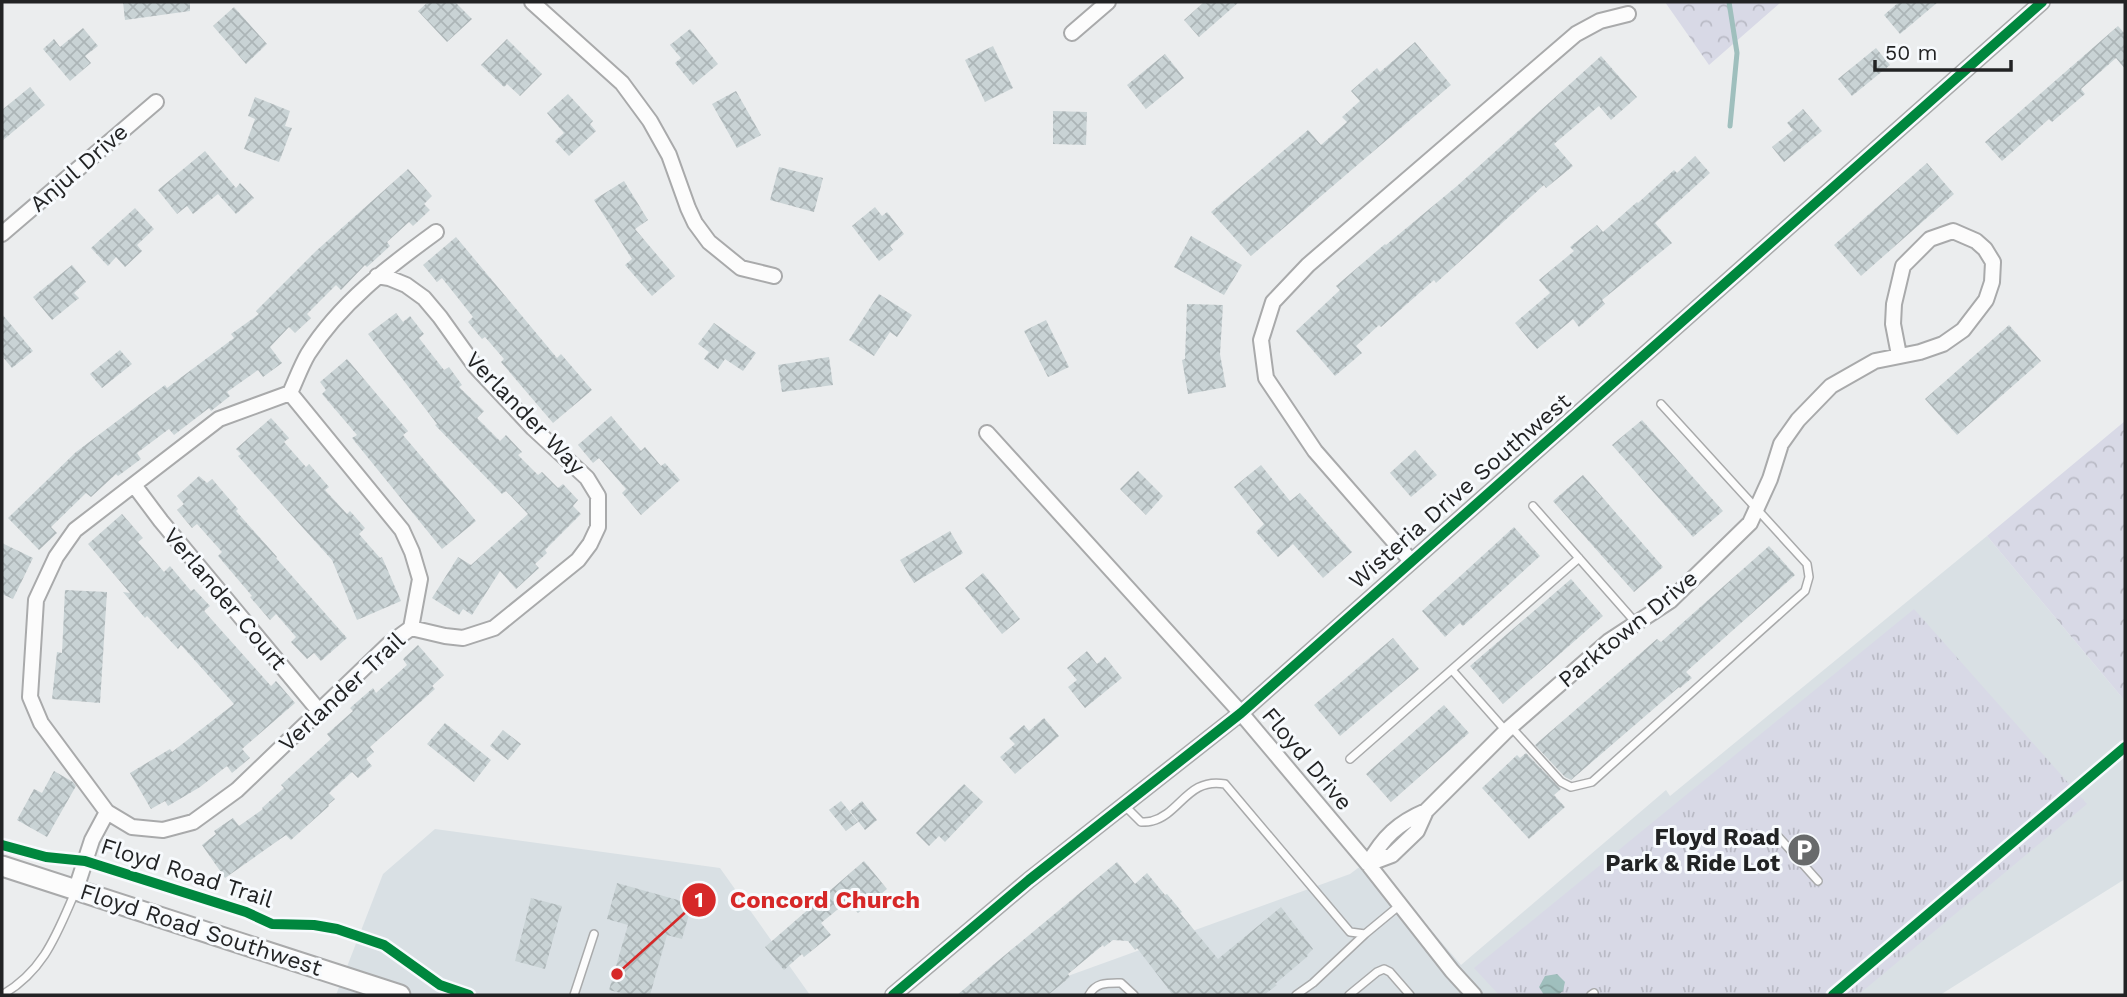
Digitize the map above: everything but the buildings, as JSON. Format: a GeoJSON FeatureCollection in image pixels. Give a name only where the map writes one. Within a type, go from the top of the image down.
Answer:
{"type":"FeatureCollection","features":[{"type":"Feature","properties":{"kind":"main road","name":"Floyd Road Southwest"},"geometry":{"type":"LineString","coordinates":[[2,866],[400,995]]}},
{"type":"Feature","properties":{"kind":"street"},"geometry":{"type":"LineString","coordinates":[[532,2],[629,92],[650,121],[668,155],[695,223],[709,242],[741,268],[774,276]]}},
{"type":"Feature","properties":{"kind":"street"},"geometry":{"type":"LineString","coordinates":[[1072,33],[1108,2]]}},
{"type":"Feature","properties":{"kind":"street","name":"Wisteria Drive Southwest"},"geometry":{"type":"LineString","coordinates":[[893,995],[1029,880],[1241,713],[2042,2]]}},
{"type":"Feature","properties":{"kind":"street"},"geometry":{"type":"LineString","coordinates":[[1411,561],[1315,452],[1266,378],[1261,340],[1273,302],[1308,265],[1576,34],[1600,21],[1628,13]]}},
{"type":"Feature","properties":{"kind":"street","name":"Anjul Drive"},"geometry":{"type":"LineString","coordinates":[[2,234],[156,102]]}},
{"type":"Feature","properties":{"kind":"street","name":"Parktown Drive"},"geometry":{"type":"LineString","coordinates":[[1368,864],[1380,843],[1406,820],[1426,811],[1509,729],[1609,641],[1670,601],[1749,523],[1770,479],[1781,444],[1798,420],[1831,386],[1875,360],[1920,352],[1943,345],[1963,330],[1986,300],[1992,282],[1993,262],[1976,241],[1953,231],[1930,239],[1903,266],[1892,324],[1899,355]]}},
{"type":"Feature","properties":{"kind":"street"},"geometry":{"type":"LineString","coordinates":[[76,889],[92,839],[107,812],[41,723],[30,697],[36,600],[56,557],[75,530],[219,419],[290,393],[307,356],[327,327],[377,275],[436,232]]}},
{"type":"Feature","properties":{"kind":"street","name":"Verlander Way"},"geometry":{"type":"LineString","coordinates":[[377,275],[406,285],[424,298],[475,366],[533,428],[587,478],[598,496],[598,527],[578,560],[494,628],[463,638],[411,628]]}},
{"type":"Feature","properties":{"kind":"street","name":"Verlander Trail"},"geometry":{"type":"LineString","coordinates":[[107,812],[132,827],[163,830],[193,822],[237,790],[389,644],[411,628],[420,579],[402,530],[290,393]]}},
{"type":"Feature","properties":{"kind":"street","name":"Floyd Drive"},"geometry":{"type":"LineString","coordinates":[[987,433],[1241,713],[1474,995]]}},
{"type":"Feature","properties":{"kind":"street","name":"Verlander Court"},"geometry":{"type":"LineString","coordinates":[[134,485],[319,712]]}},
{"type":"Feature","properties":{"kind":"lane"},"geometry":{"type":"LineString","coordinates":[[1452,670],[1562,782],[1571,787],[1592,782],[1805,591],[1809,577],[1807,565],[1661,404]]}},
{"type":"Feature","properties":{"kind":"lane"},"geometry":{"type":"LineString","coordinates":[[1533,506],[1636,623]]}},
{"type":"Feature","properties":{"kind":"lane"},"geometry":{"type":"LineString","coordinates":[[1350,759],[1579,558]]}},
{"type":"Feature","properties":{"kind":"lane"},"geometry":{"type":"LineString","coordinates":[[1124,805],[1141,822],[1152,821],[1196,788],[1213,781],[1225,783],[1340,922],[1350,932],[1365,934]]}},
{"type":"Feature","properties":{"kind":"lane"},"geometry":{"type":"LineString","coordinates":[[1775,833],[1818,881]]}},
{"type":"Feature","properties":{"kind":"lane"},"geometry":{"type":"LineString","coordinates":[[2,995],[23,982],[39,964],[52,945],[76,889]]}},
{"type":"Feature","properties":{"kind":"lane"},"geometry":{"type":"LineString","coordinates":[[1296,995],[1400,905]]}},
{"type":"Feature","properties":{"kind":"lane"},"geometry":{"type":"LineString","coordinates":[[574,995],[594,934]]}},
{"type":"Feature","properties":{"kind":"lane"},"geometry":{"type":"LineString","coordinates":[[1349,995],[1384,969],[1390,972],[1410,995]]}},
{"type":"Feature","properties":{"kind":"lane"},"geometry":{"type":"LineString","coordinates":[[1089,995],[1101,983],[1121,983],[1134,995]]}},
{"type":"Feature","properties":{"kind":"shaded area"},"geometry":{"type":"Polygon","coordinates":[[[1987,536],[2125,701],[2125,879],[1940,995],[1015,995],[1350,874],[1370,859],[1461,965],[1666,790],[1670,796],[1987,536]]]}},
{"type":"Feature","properties":{"kind":"shaded area"},"geometry":{"type":"Polygon","coordinates":[[[435,829],[720,868],[810,995],[336,995],[383,874],[435,829]]]}},
{"type":"Feature","properties":{"kind":"green space"},"geometry":{"type":"Polygon","coordinates":[[[1665,2],[1781,2],[1709,65],[1665,2]]]}},
{"type":"Feature","properties":{"kind":"green space"},"geometry":{"type":"Polygon","coordinates":[[[2125,421],[2125,701],[1987,536],[2125,421]]]}},
{"type":"Feature","properties":{"kind":"green space"},"geometry":{"type":"Polygon","coordinates":[[[1914,609],[2087,804],[1858,995],[1499,995],[1474,968],[1914,609]]]}},
{"type":"Feature","properties":{"kind":"water"},"geometry":{"type":"Polygon","coordinates":[[[1557,974],[1565,982],[1563,991],[1558,995],[1544,995],[1539,987],[1545,976],[1557,974]]]}},
{"type":"Feature","properties":{"kind":"waterway"},"geometry":{"type":"LineString","coordinates":[[1729,2],[1737,53],[1730,126]]}},
{"type":"Feature","properties":{"kind":"cycle path"},"geometry":{"type":"LineString","coordinates":[[893,995],[1029,880],[1241,713],[2042,2]]}},
{"type":"Feature","properties":{"kind":"cycle path"},"geometry":{"type":"LineString","coordinates":[[1833,995],[2125,747]]}},
{"type":"Feature","properties":{"kind":"cycle path","name":"Floyd Road Trail"},"geometry":{"type":"LineString","coordinates":[[2,845],[46,857],[85,861],[246,912],[272,924],[314,925],[337,929],[384,945],[440,985],[469,995]]}},
{"type":"Feature","properties":{"kind":"place","name":"Floyd Road Park & Ride Lot"},"geometry":{"type":"Point","coordinates":[1804,850]}},
{"type":"Feature","properties":{"kind":"place","name":"Concord Church"},"geometry":{"type":"Point","coordinates":[617,974]}}]}
